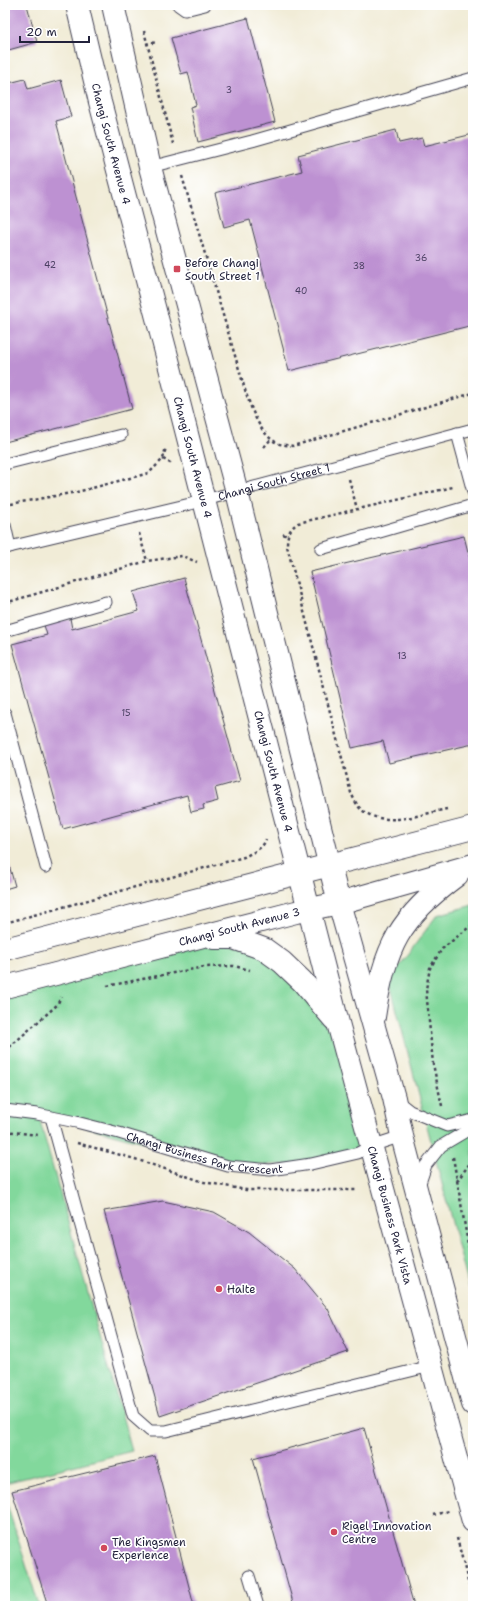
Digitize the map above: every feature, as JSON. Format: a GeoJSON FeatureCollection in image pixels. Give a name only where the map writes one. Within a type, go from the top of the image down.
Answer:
{"type":"FeatureCollection","features":[{"type":"Feature","properties":{"kind":"main road","name":"Changi South Avenue 4"},"geometry":{"type":"LineString","coordinates":[[77,5],[100,102],[309,909]]}},
{"type":"Feature","properties":{"kind":"main road"},"geometry":{"type":"LineString","coordinates":[[113,5],[150,167],[237,492],[339,903],[394,1098],[402,1136],[418,1191],[473,1404]]}},
{"type":"Feature","properties":{"kind":"main road"},"geometry":{"type":"LineString","coordinates":[[5,949],[473,828]]}},
{"type":"Feature","properties":{"kind":"main road"},"geometry":{"type":"LineString","coordinates":[[373,1026],[378,989],[385,962],[393,942],[411,915],[434,892],[470,866]]}},
{"type":"Feature","properties":{"kind":"main road","name":"Changi South Avenue 3"},"geometry":{"type":"LineString","coordinates":[[5,987],[309,909],[339,903],[470,866]]}},
{"type":"Feature","properties":{"kind":"main road","name":"Changi Business Park Vista"},"geometry":{"type":"LineString","coordinates":[[309,909],[338,1023],[364,1149],[431,1366],[473,1521]]}},
{"type":"Feature","properties":{"kind":"main road"},"geometry":{"type":"LineString","coordinates":[[194,938],[233,938],[264,949],[282,962],[302,981],[338,1023]]}},
{"type":"Feature","properties":{"kind":"lane"},"geometry":{"type":"LineString","coordinates":[[178,5],[185,10],[205,5]]}},
{"type":"Feature","properties":{"kind":"lane"},"geometry":{"type":"LineString","coordinates":[[150,167],[252,141],[473,78]]}},
{"type":"Feature","properties":{"kind":"lane","name":"Changi South Street 1"},"geometry":{"type":"LineString","coordinates":[[8,547],[204,501],[473,429]]}},
{"type":"Feature","properties":{"kind":"lane"},"geometry":{"type":"LineString","coordinates":[[457,433],[472,488]]}},
{"type":"Feature","properties":{"kind":"lane"},"geometry":{"type":"LineString","coordinates":[[5,464],[121,435]]}},
{"type":"Feature","properties":{"kind":"lane"},"geometry":{"type":"LineString","coordinates":[[321,549],[473,505]]}},
{"type":"Feature","properties":{"kind":"lane"},"geometry":{"type":"LineString","coordinates":[[5,525],[8,547]]}},
{"type":"Feature","properties":{"kind":"lane"},"geometry":{"type":"LineString","coordinates":[[5,631],[106,602]]}},
{"type":"Feature","properties":{"kind":"lane"},"geometry":{"type":"LineString","coordinates":[[5,713],[46,867]]}},
{"type":"Feature","properties":{"kind":"lane"},"geometry":{"type":"LineString","coordinates":[[394,1098],[410,1111],[447,1126],[473,1120]]}},
{"type":"Feature","properties":{"kind":"lane","name":"Changi Business Park Crescent"},"geometry":{"type":"LineString","coordinates":[[5,1110],[51,1117],[119,1133],[228,1166],[270,1170],[311,1164],[364,1149],[402,1136]]}},
{"type":"Feature","properties":{"kind":"lane"},"geometry":{"type":"LineString","coordinates":[[51,1117],[134,1416],[150,1431],[166,1431],[431,1366]]}},
{"type":"Feature","properties":{"kind":"lane"},"geometry":{"type":"LineString","coordinates":[[418,1191],[426,1165],[441,1146],[473,1127]]}},
{"type":"Feature","properties":{"kind":"lane"},"geometry":{"type":"LineString","coordinates":[[249,1576],[258,1606]]}},
{"type":"Feature","properties":{"kind":"path"},"geometry":{"type":"LineString","coordinates":[[142,25],[178,160],[246,393],[254,414],[263,430],[278,443],[293,446],[473,393]]}},
{"type":"Feature","properties":{"kind":"path"},"geometry":{"type":"LineString","coordinates":[[151,43],[157,42]]}},
{"type":"Feature","properties":{"kind":"path"},"geometry":{"type":"LineString","coordinates":[[264,447],[272,438]]}},
{"type":"Feature","properties":{"kind":"path"},"geometry":{"type":"LineString","coordinates":[[5,505],[77,492],[149,473],[163,459],[167,444]]}},
{"type":"Feature","properties":{"kind":"path"},"geometry":{"type":"LineString","coordinates":[[344,463],[357,509]]}},
{"type":"Feature","properties":{"kind":"path"},"geometry":{"type":"LineString","coordinates":[[451,808],[394,820],[379,819],[362,811],[351,793],[287,546],[287,536],[291,528],[298,523],[357,509],[472,488]]}},
{"type":"Feature","properties":{"kind":"path"},"geometry":{"type":"LineString","coordinates":[[135,517],[147,561]]}},
{"type":"Feature","properties":{"kind":"path"},"geometry":{"type":"LineString","coordinates":[[283,534],[287,536]]}},
{"type":"Feature","properties":{"kind":"path"},"geometry":{"type":"LineString","coordinates":[[5,603],[147,561],[182,556],[199,563]]}},
{"type":"Feature","properties":{"kind":"path"},"geometry":{"type":"LineString","coordinates":[[5,923],[244,857],[265,843],[267,836]]}},
{"type":"Feature","properties":{"kind":"path"},"geometry":{"type":"LineString","coordinates":[[447,1126],[433,1064],[426,989],[430,968],[442,949],[473,924]]}},
{"type":"Feature","properties":{"kind":"path"},"geometry":{"type":"LineString","coordinates":[[104,987],[204,966],[234,966],[256,972]]}},
{"type":"Feature","properties":{"kind":"path"},"geometry":{"type":"LineString","coordinates":[[5,1051],[57,1005],[61,997],[56,974]]}},
{"type":"Feature","properties":{"kind":"path"},"geometry":{"type":"LineString","coordinates":[[61,997],[68,995]]}},
{"type":"Feature","properties":{"kind":"path"},"geometry":{"type":"LineString","coordinates":[[451,1140],[468,1244],[473,1260]]}},
{"type":"Feature","properties":{"kind":"path"},"geometry":{"type":"LineString","coordinates":[[357,1190],[364,1149]]}},
{"type":"Feature","properties":{"kind":"path"},"geometry":{"type":"LineString","coordinates":[[457,1181],[473,1159]]}},
{"type":"Feature","properties":{"kind":"path"},"geometry":{"type":"LineString","coordinates":[[433,1515],[450,1511]]}},
{"type":"Feature","properties":{"kind":"green space"},"geometry":{"type":"Polygon","coordinates":[[[473,905],[473,1303],[389,980],[437,915],[473,905]]]}},
{"type":"Feature","properties":{"kind":"green space"},"geometry":{"type":"Polygon","coordinates":[[[195,938],[263,949],[337,1023],[371,1145],[311,1164],[228,1165],[38,1114],[132,1451],[5,1483],[5,987],[195,938]]]}},
{"type":"Feature","properties":{"kind":"green space"},"geometry":{"type":"Polygon","coordinates":[[[5,1498],[39,1606],[5,1606],[5,1498]]]}},
{"type":"Feature","properties":{"kind":"building"},"geometry":{"type":"Polygon","coordinates":[[[5,5],[27,5],[37,42],[5,51],[5,5]]]}},
{"type":"Feature","properties":{"kind":"building"},"geometry":{"type":"Polygon","coordinates":[[[248,18],[275,122],[198,142],[190,107],[196,105],[188,72],[181,74],[171,38],[248,18]]]}},
{"type":"Feature","properties":{"kind":"building"},"geometry":{"type":"Polygon","coordinates":[[[25,79],[28,89],[61,80],[71,117],[56,121],[132,409],[5,442],[5,84],[25,79]]]}},
{"type":"Feature","properties":{"kind":"building"},"geometry":{"type":"Polygon","coordinates":[[[396,130],[399,143],[422,138],[424,146],[473,134],[473,325],[289,371],[250,220],[224,227],[215,193],[302,171],[298,155],[396,130]]]}},
{"type":"Feature","properties":{"kind":"building"},"geometry":{"type":"Polygon","coordinates":[[[464,536],[473,572],[473,744],[389,763],[383,741],[352,748],[310,572],[464,536]]]}},
{"type":"Feature","properties":{"kind":"building"},"geometry":{"type":"Polygon","coordinates":[[[184,578],[240,781],[215,788],[218,801],[203,805],[204,809],[191,812],[187,795],[63,829],[12,644],[47,635],[44,625],[70,618],[72,629],[139,611],[133,592],[184,578]]]}},
{"type":"Feature","properties":{"kind":"building"},"geometry":{"type":"Polygon","coordinates":[[[5,851],[15,886],[5,889],[5,851]]]}},
{"type":"Feature","properties":{"kind":"building","name":"Haite"},"geometry":{"type":"Polygon","coordinates":[[[163,1201],[214,1212],[249,1232],[295,1269],[328,1309],[348,1352],[160,1416],[104,1211],[163,1201]]]}},
{"type":"Feature","properties":{"kind":"building","name":"Rigel Innovation Centre"},"geometry":{"type":"Polygon","coordinates":[[[364,1428],[414,1606],[294,1606],[253,1458],[364,1428]]]}},
{"type":"Feature","properties":{"kind":"building","name":"The Kingsmen Experience"},"geometry":{"type":"Polygon","coordinates":[[[155,1456],[194,1606],[48,1606],[12,1491],[155,1456]]]}},
{"type":"Feature","properties":{"kind":"place","name":"Before Changi South Street 1"},"geometry":{"type":"Point","coordinates":[177,269]}},
{"type":"Feature","properties":{"kind":"place","name":"Haite"},"geometry":{"type":"Point","coordinates":[219,1289]}},
{"type":"Feature","properties":{"kind":"place","name":"Rigel Innovation Centre"},"geometry":{"type":"Point","coordinates":[334,1532]}},
{"type":"Feature","properties":{"kind":"place","name":"The Kingsmen Experience"},"geometry":{"type":"Point","coordinates":[104,1548]}}]}
